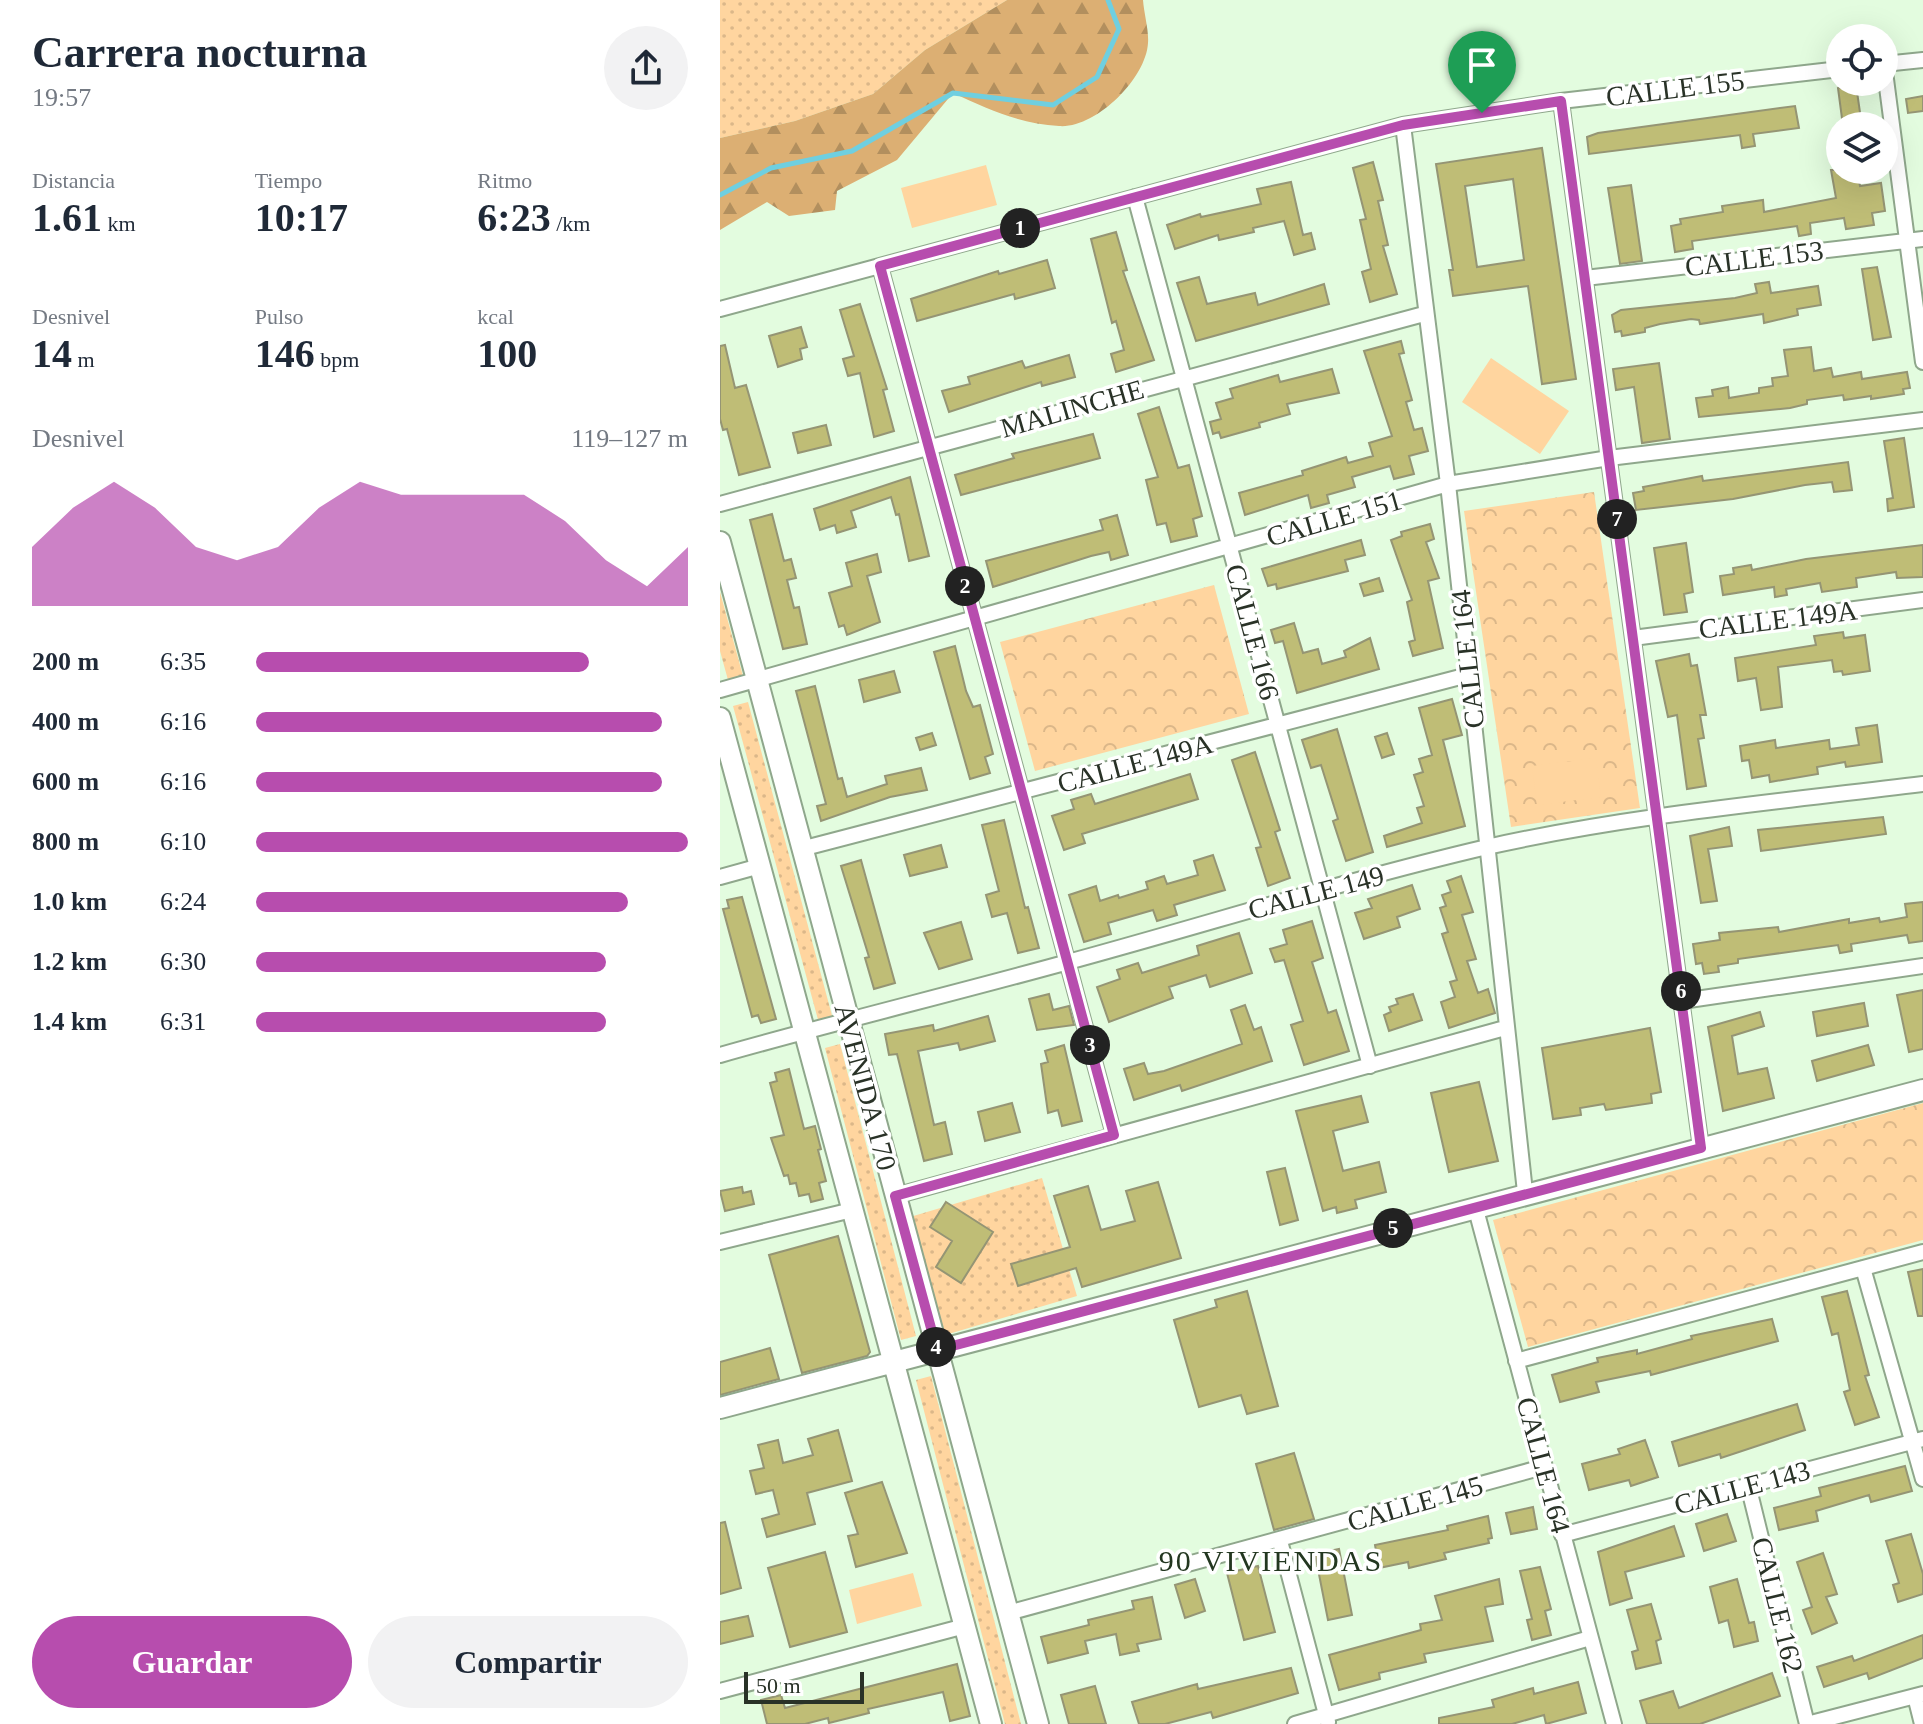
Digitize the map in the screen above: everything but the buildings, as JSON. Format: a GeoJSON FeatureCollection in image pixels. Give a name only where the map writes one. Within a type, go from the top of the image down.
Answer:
{"type":"FeatureCollection","features":[{"type":"Feature","properties":{"kind":"main road","name":"AVENIDA 170"},"geometry":{"type":"LineString","coordinates":[[720,542],[1038,1724]]}},
{"type":"Feature","properties":{"kind":"main road","name":"AVENIDA 170"},"geometry":{"type":"LineString","coordinates":[[720,718],[991,1724]]}},
{"type":"Feature","properties":{"kind":"main road"},"geometry":{"type":"LineString","coordinates":[[720,1408],[1525,1192],[1923,1090]]}},
{"type":"Feature","properties":{"kind":"street"},"geometry":{"type":"LineString","coordinates":[[1898,63],[1923,60]]}},
{"type":"Feature","properties":{"kind":"street","name":"CALLE 155"},"geometry":{"type":"LineString","coordinates":[[720,309],[1403,125],[1561,101],[1826,71]]}},
{"type":"Feature","properties":{"kind":"street"},"geometry":{"type":"LineString","coordinates":[[1888,96],[1923,362]]}},
{"type":"Feature","properties":{"kind":"street"},"geometry":{"type":"LineString","coordinates":[[1561,101],[1701,1148]]}},
{"type":"Feature","properties":{"kind":"street","name":"CALLE 164"},"geometry":{"type":"LineString","coordinates":[[1403,125],[1424,314],[1448,484],[1525,1192]]}},
{"type":"Feature","properties":{"kind":"street","name":"CALLE 166"},"geometry":{"type":"LineString","coordinates":[[1135,197],[1370,1066]]}},
{"type":"Feature","properties":{"kind":"street","name":"CALLE 153"},"geometry":{"type":"LineString","coordinates":[[1585,278],[1923,239]]}},
{"type":"Feature","properties":{"kind":"street"},"geometry":{"type":"LineString","coordinates":[[880,266],[1114,1135]]}},
{"type":"Feature","properties":{"kind":"street","name":"MALINCHE"},"geometry":{"type":"LineString","coordinates":[[720,504],[1184,376],[1424,314]]}},
{"type":"Feature","properties":{"kind":"street","name":"CALLE 151"},"geometry":{"type":"LineString","coordinates":[[757,679],[1231,548],[1448,484],[1609,458],[1923,420]]}},
{"type":"Feature","properties":{"kind":"street","name":"CALLE 149A"},"geometry":{"type":"LineString","coordinates":[[1633,638],[1923,600]]}},
{"type":"Feature","properties":{"kind":"street","name":"CALLE 149A"},"geometry":{"type":"LineString","coordinates":[[801,849],[1468,675]]}},
{"type":"Feature","properties":{"kind":"street"},"geometry":{"type":"LineString","coordinates":[[720,690],[757,679]]}},
{"type":"Feature","properties":{"kind":"street","name":"CALLE 149"},"geometry":{"type":"LineString","coordinates":[[720,1055],[847,1018],[1067,962],[1324,888],[1489,847],[1659,816],[1923,784]]}},
{"type":"Feature","properties":{"kind":"street"},"geometry":{"type":"LineString","coordinates":[[720,877],[760,866]]}},
{"type":"Feature","properties":{"kind":"street"},"geometry":{"type":"LineString","coordinates":[[1682,1001],[1923,966]]}},
{"type":"Feature","properties":{"kind":"street"},"geometry":{"type":"LineString","coordinates":[[895,1196],[1505,1028]]}},
{"type":"Feature","properties":{"kind":"street","name":"CALLE 164"},"geometry":{"type":"LineString","coordinates":[[1475,1206],[1614,1724]]}},
{"type":"Feature","properties":{"kind":"street"},"geometry":{"type":"LineString","coordinates":[[720,1242],[852,1210]]}},
{"type":"Feature","properties":{"kind":"street"},"geometry":{"type":"LineString","coordinates":[[1516,1361],[1923,1252]]}},
{"type":"Feature","properties":{"kind":"street"},"geometry":{"type":"LineString","coordinates":[[1863,1268],[1918,1440],[1923,1479]]}},
{"type":"Feature","properties":{"kind":"street","name":"CALLE 143"},"geometry":{"type":"LineString","coordinates":[[1562,1535],[1918,1440]]}},
{"type":"Feature","properties":{"kind":"street","name":"CALLE 145"},"geometry":{"type":"LineString","coordinates":[[1008,1613],[1543,1467]]}},
{"type":"Feature","properties":{"kind":"street","name":"CALLE 162"},"geometry":{"type":"LineString","coordinates":[[1748,1485],[1807,1724]]}},
{"type":"Feature","properties":{"kind":"street"},"geometry":{"type":"LineString","coordinates":[[1280,1541],[1327,1720]]}},
{"type":"Feature","properties":{"kind":"street"},"geometry":{"type":"LineString","coordinates":[[720,1691],[965,1626]]}},
{"type":"Feature","properties":{"kind":"street"},"geometry":{"type":"LineString","coordinates":[[1295,1724],[1327,1720],[1590,1638]]}},
{"type":"Feature","properties":{"kind":"street"},"geometry":{"type":"LineString","coordinates":[[1807,1724],[1919,1695],[1922,1724]]}},
{"type":"Feature","properties":{"kind":"green space"},"geometry":{"type":"Polygon","coordinates":[[[720,0],[1007,0],[925,50],[873,94],[795,121],[720,138],[720,0]]]}},
{"type":"Feature","properties":{"kind":"green space"},"geometry":{"type":"Polygon","coordinates":[[[1007,0],[1143,0],[1148,43],[1138,72],[1102,111],[1073,125],[1045,125],[1018,119],[953,93],[897,160],[837,191],[835,210],[789,216],[767,202],[720,230],[720,138],[795,121],[873,94],[925,50],[1007,0]]]}},
{"type":"Feature","properties":{"kind":"green space"},"geometry":{"type":"Polygon","coordinates":[[[986,165],[997,205],[912,228],[901,188],[986,165]]]}},
{"type":"Feature","properties":{"kind":"green space"},"geometry":{"type":"Polygon","coordinates":[[[1491,358],[1569,411],[1540,454],[1462,402],[1491,358]]]}},
{"type":"Feature","properties":{"kind":"green space"},"geometry":{"type":"Polygon","coordinates":[[[1594,492],[1640,808],[1511,827],[1464,511],[1594,492]]]}},
{"type":"Feature","properties":{"kind":"green space"},"geometry":{"type":"Polygon","coordinates":[[[1214,585],[1249,714],[1035,771],[1000,642],[1214,585]]]}},
{"type":"Feature","properties":{"kind":"green space"},"geometry":{"type":"Polygon","coordinates":[[[720,592],[743,676],[728,680],[720,651],[720,592]]]}},
{"type":"Feature","properties":{"kind":"green space"},"geometry":{"type":"Polygon","coordinates":[[[748,702],[834,1023],[820,1027],[733,706],[748,702]]]}},
{"type":"Feature","properties":{"kind":"green space"},"geometry":{"type":"Polygon","coordinates":[[[1596,758],[1601,797],[1537,805],[1532,766],[1596,758]]]}},
{"type":"Feature","properties":{"kind":"green space"},"geometry":{"type":"Polygon","coordinates":[[[840,1044],[916,1336],[901,1340],[825,1048],[840,1044]]]}},
{"type":"Feature","properties":{"kind":"green space"},"geometry":{"type":"Polygon","coordinates":[[[1923,1103],[1923,1240],[1528,1347],[1493,1220],[1923,1103]]]}},
{"type":"Feature","properties":{"kind":"green space"},"geometry":{"type":"Polygon","coordinates":[[[1042,1178],[1077,1296],[945,1335],[910,1217],[1042,1178]]]}},
{"type":"Feature","properties":{"kind":"green space"},"geometry":{"type":"Polygon","coordinates":[[[931,1376],[1021,1724],[1005,1724],[916,1380],[931,1376]]]}},
{"type":"Feature","properties":{"kind":"green space"},"geometry":{"type":"Polygon","coordinates":[[[913,1573],[922,1606],[857,1624],[849,1590],[913,1573]]]}},
{"type":"Feature","properties":{"kind":"waterway"},"geometry":{"type":"LineString","coordinates":[[720,195],[771,168],[852,151],[953,93],[1053,105],[1097,77],[1119,29],[1108,0]]}},
{"type":"Feature","properties":{"kind":"district","name":"90 VIVIENDAS"},"geometry":{"type":"Point","coordinates":[1271,1561]}},
{"type":"Feature","properties":{"kind":"route"},"geometry":{"type":"LineString","coordinates":[[1561,101],[1701,1148],[1525,1192],[937,1350],[895,1196],[1114,1135],[880,266],[1403,125],[1482,113],[1561,101]]}}]}
